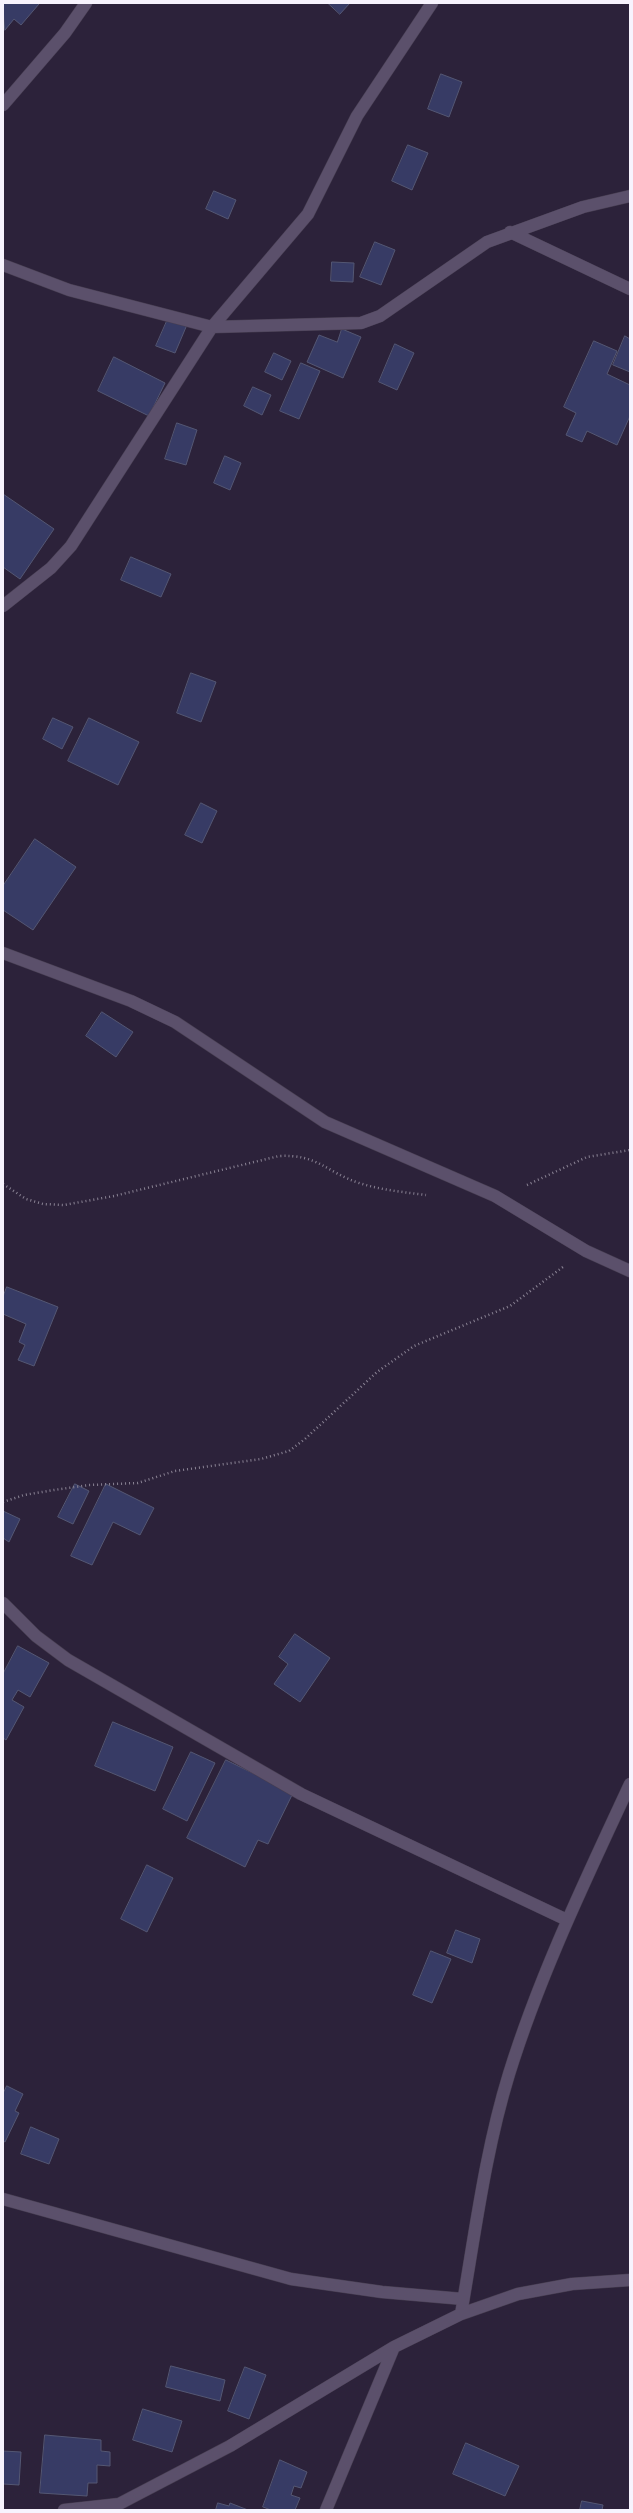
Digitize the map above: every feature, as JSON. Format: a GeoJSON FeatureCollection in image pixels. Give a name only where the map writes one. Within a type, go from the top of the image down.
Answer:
{"type":"FeatureCollection","features":[{"type":"Feature","properties":{"kind":"street"},"geometry":{"type":"LineString","coordinates":[[3,105],[65,32],[86,3]]}},
{"type":"Feature","properties":{"kind":"street"},"geometry":{"type":"LineString","coordinates":[[3,606],[51,568],[71,546],[212,327],[300,226],[357,116],[432,3]]}},
{"type":"Feature","properties":{"kind":"street"},"geometry":{"type":"LineString","coordinates":[[3,265],[69,290],[212,327],[361,323],[380,316],[487,242],[510,232],[583,207],[630,196]]}},
{"type":"Feature","properties":{"kind":"street"},"geometry":{"type":"LineString","coordinates":[[510,232],[630,289]]}},
{"type":"Feature","properties":{"kind":"street"},"geometry":{"type":"LineString","coordinates":[[3,953],[131,1001],[175,1022],[325,1122],[495,1196],[586,1250],[630,1271]]}},
{"type":"Feature","properties":{"kind":"street"},"geometry":{"type":"LineString","coordinates":[[3,1603],[36,1636],[68,1660],[301,1794],[567,1920]]}},
{"type":"Feature","properties":{"kind":"street"},"geometry":{"type":"LineString","coordinates":[[461,2314],[493,2133],[509,2074],[530,2012],[567,1920],[630,1784]]}},
{"type":"Feature","properties":{"kind":"street"},"geometry":{"type":"LineString","coordinates":[[3,2199],[291,2280],[382,2292],[463,2299]]}},
{"type":"Feature","properties":{"kind":"street"},"geometry":{"type":"LineString","coordinates":[[64,2510],[119,2504],[230,2446],[394,2347],[461,2314],[518,2294],[572,2284],[630,2280]]}},
{"type":"Feature","properties":{"kind":"street"},"geometry":{"type":"LineString","coordinates":[[326,2510],[394,2347]]}},
{"type":"Feature","properties":{"kind":"path"},"geometry":{"type":"LineString","coordinates":[[495,1196],[530,1184],[588,1158],[630,1150]]}},
{"type":"Feature","properties":{"kind":"path"},"geometry":{"type":"LineString","coordinates":[[3,1184],[26,1198],[43,1204],[64,1205],[114,1196],[279,1156],[296,1155],[310,1158],[358,1183],[391,1191],[430,1195]]}},
{"type":"Feature","properties":{"kind":"path"},"geometry":{"type":"LineString","coordinates":[[3,1502],[24,1495],[89,1485],[138,1484],[175,1471],[261,1459],[289,1451],[305,1439],[377,1372],[414,1346],[518,1301],[586,1250]]}},
{"type":"Feature","properties":{"kind":"building"},"geometry":{"type":"Polygon","coordinates":[[[3,3],[39,4],[21,25],[14,19],[5,30],[3,3]]]}},
{"type":"Feature","properties":{"kind":"building"},"geometry":{"type":"Polygon","coordinates":[[[328,3],[350,3],[340,14],[328,3]]]}},
{"type":"Feature","properties":{"kind":"building"},"geometry":{"type":"Polygon","coordinates":[[[441,74],[462,82],[449,117],[428,109],[441,74]]]}},
{"type":"Feature","properties":{"kind":"building"},"geometry":{"type":"Polygon","coordinates":[[[408,145],[428,153],[412,190],[392,181],[408,145]]]}},
{"type":"Feature","properties":{"kind":"building"},"geometry":{"type":"Polygon","coordinates":[[[214,191],[236,200],[228,219],[206,209],[214,191]]]}},
{"type":"Feature","properties":{"kind":"building"},"geometry":{"type":"Polygon","coordinates":[[[375,242],[395,250],[381,285],[360,277],[375,242]]]}},
{"type":"Feature","properties":{"kind":"building"},"geometry":{"type":"Polygon","coordinates":[[[332,262],[354,263],[353,282],[331,281],[332,262]]]}},
{"type":"Feature","properties":{"kind":"building"},"geometry":{"type":"Polygon","coordinates":[[[171,312],[189,320],[175,353],[156,346],[171,312]]]}},
{"type":"Feature","properties":{"kind":"building"},"geometry":{"type":"Polygon","coordinates":[[[342,329],[361,337],[343,378],[307,362],[319,335],[337,342],[342,329]]]}},
{"type":"Feature","properties":{"kind":"building"},"geometry":{"type":"Polygon","coordinates":[[[625,336],[630,339],[630,372],[613,365],[625,336]]]}},
{"type":"Feature","properties":{"kind":"building"},"geometry":{"type":"Polygon","coordinates":[[[594,341],[617,351],[607,374],[630,385],[630,416],[617,445],[587,431],[582,442],[566,435],[576,413],[564,407],[594,341]]]}},
{"type":"Feature","properties":{"kind":"building"},"geometry":{"type":"Polygon","coordinates":[[[395,344],[414,353],[397,390],[379,382],[395,344]]]}},
{"type":"Feature","properties":{"kind":"building"},"geometry":{"type":"Polygon","coordinates":[[[274,353],[291,361],[282,380],[265,372],[274,353]]]}},
{"type":"Feature","properties":{"kind":"building"},"geometry":{"type":"Polygon","coordinates":[[[114,357],[165,383],[149,416],[98,391],[114,357]]]}},
{"type":"Feature","properties":{"kind":"building"},"geometry":{"type":"Polygon","coordinates":[[[301,363],[320,371],[299,419],[280,411],[301,363]]]}},
{"type":"Feature","properties":{"kind":"building"},"geometry":{"type":"Polygon","coordinates":[[[253,387],[271,395],[262,415],[244,406],[253,387]]]}},
{"type":"Feature","properties":{"kind":"building"},"geometry":{"type":"Polygon","coordinates":[[[177,423],[197,430],[186,465],[165,459],[177,423]]]}},
{"type":"Feature","properties":{"kind":"building"},"geometry":{"type":"Polygon","coordinates":[[[225,456],[241,463],[230,490],[214,483],[225,456]]]}},
{"type":"Feature","properties":{"kind":"building"},"geometry":{"type":"Polygon","coordinates":[[[3,494],[54,529],[20,579],[3,567],[3,494]]]}},
{"type":"Feature","properties":{"kind":"building"},"geometry":{"type":"Polygon","coordinates":[[[131,557],[171,574],[161,597],[121,580],[131,557]]]}},
{"type":"Feature","properties":{"kind":"building"},"geometry":{"type":"Polygon","coordinates":[[[191,673],[216,682],[201,722],[177,713],[191,673]]]}},
{"type":"Feature","properties":{"kind":"building"},"geometry":{"type":"Polygon","coordinates":[[[53,718],[73,727],[62,749],[43,739],[53,718]]]}},
{"type":"Feature","properties":{"kind":"building"},"geometry":{"type":"Polygon","coordinates":[[[89,718],[139,742],[118,785],[68,761],[89,718]]]}},
{"type":"Feature","properties":{"kind":"building"},"geometry":{"type":"Polygon","coordinates":[[[201,803],[217,811],[202,843],[185,835],[201,803]]]}},
{"type":"Feature","properties":{"kind":"building"},"geometry":{"type":"Polygon","coordinates":[[[35,839],[76,867],[33,930],[3,910],[3,886],[35,839]]]}},
{"type":"Feature","properties":{"kind":"building"},"geometry":{"type":"Polygon","coordinates":[[[102,1012],[133,1032],[116,1057],[86,1036],[102,1012]]]}},
{"type":"Feature","properties":{"kind":"building"},"geometry":{"type":"Polygon","coordinates":[[[7,1287],[58,1307],[34,1366],[18,1360],[25,1345],[19,1342],[26,1324],[3,1314],[3,1297],[7,1287]]]}},
{"type":"Feature","properties":{"kind":"building"},"geometry":{"type":"Polygon","coordinates":[[[75,1484],[89,1491],[73,1524],[58,1517],[75,1484]]]}},
{"type":"Feature","properties":{"kind":"building"},"geometry":{"type":"Polygon","coordinates":[[[106,1484],[154,1508],[140,1535],[113,1522],[92,1565],[71,1556],[106,1484]]]}},
{"type":"Feature","properties":{"kind":"building"},"geometry":{"type":"Polygon","coordinates":[[[3,1511],[20,1519],[9,1542],[3,1538],[3,1511]]]}},
{"type":"Feature","properties":{"kind":"building"},"geometry":{"type":"Polygon","coordinates":[[[295,1634],[330,1658],[300,1702],[274,1684],[288,1664],[279,1657],[295,1634]]]}},
{"type":"Feature","properties":{"kind":"building"},"geometry":{"type":"Polygon","coordinates":[[[18,1646],[49,1663],[30,1697],[18,1690],[12,1700],[24,1707],[6,1740],[3,1738],[3,1674],[18,1646]]]}},
{"type":"Feature","properties":{"kind":"building"},"geometry":{"type":"Polygon","coordinates":[[[113,1722],[173,1747],[155,1791],[95,1766],[113,1722]]]}},
{"type":"Feature","properties":{"kind":"building"},"geometry":{"type":"Polygon","coordinates":[[[191,1752],[215,1763],[187,1821],[163,1809],[191,1752]]]}},
{"type":"Feature","properties":{"kind":"building"},"geometry":{"type":"Polygon","coordinates":[[[226,1760],[293,1793],[268,1844],[258,1840],[245,1867],[187,1838],[226,1760]]]}},
{"type":"Feature","properties":{"kind":"building"},"geometry":{"type":"Polygon","coordinates":[[[147,1865],[173,1878],[147,1932],[121,1919],[147,1865]]]}},
{"type":"Feature","properties":{"kind":"building"},"geometry":{"type":"Polygon","coordinates":[[[456,1930],[480,1939],[472,1963],[447,1953],[456,1930]]]}},
{"type":"Feature","properties":{"kind":"building"},"geometry":{"type":"Polygon","coordinates":[[[431,1951],[451,1959],[432,2003],[413,1995],[431,1951]]]}},
{"type":"Feature","properties":{"kind":"building"},"geometry":{"type":"Polygon","coordinates":[[[7,2086],[23,2094],[15,2111],[19,2113],[5,2142],[3,2141],[3,2094],[7,2086]]]}},
{"type":"Feature","properties":{"kind":"building"},"geometry":{"type":"Polygon","coordinates":[[[31,2127],[59,2139],[49,2164],[21,2154],[31,2127]]]}},
{"type":"Feature","properties":{"kind":"building"},"geometry":{"type":"Polygon","coordinates":[[[171,2366],[225,2380],[220,2401],[166,2387],[171,2366]]]}},
{"type":"Feature","properties":{"kind":"building"},"geometry":{"type":"Polygon","coordinates":[[[245,2367],[266,2375],[249,2419],[228,2411],[245,2367]]]}},
{"type":"Feature","properties":{"kind":"building"},"geometry":{"type":"Polygon","coordinates":[[[143,2409],[182,2421],[172,2452],[133,2440],[143,2409]]]}},
{"type":"Feature","properties":{"kind":"building"},"geometry":{"type":"Polygon","coordinates":[[[45,2435],[101,2440],[101,2451],[110,2452],[110,2466],[97,2465],[97,2483],[88,2483],[87,2496],[40,2493],[45,2435]]]}},
{"type":"Feature","properties":{"kind":"building"},"geometry":{"type":"Polygon","coordinates":[[[466,2443],[519,2466],[505,2496],[453,2474],[466,2443]]]}},
{"type":"Feature","properties":{"kind":"building"},"geometry":{"type":"Polygon","coordinates":[[[3,2451],[21,2452],[19,2485],[3,2484],[3,2451]]]}},
{"type":"Feature","properties":{"kind":"building"},"geometry":{"type":"Polygon","coordinates":[[[280,2460],[307,2472],[301,2488],[294,2486],[291,2495],[300,2498],[295,2510],[271,2510],[263,2507],[280,2460]]]}},
{"type":"Feature","properties":{"kind":"building"},"geometry":{"type":"Polygon","coordinates":[[[582,2501],[603,2505],[602,2510],[580,2510],[582,2501]]]}},
{"type":"Feature","properties":{"kind":"building"},"geometry":{"type":"Polygon","coordinates":[[[218,2503],[229,2506],[230,2503],[248,2510],[216,2510],[218,2503]]]}}]}
